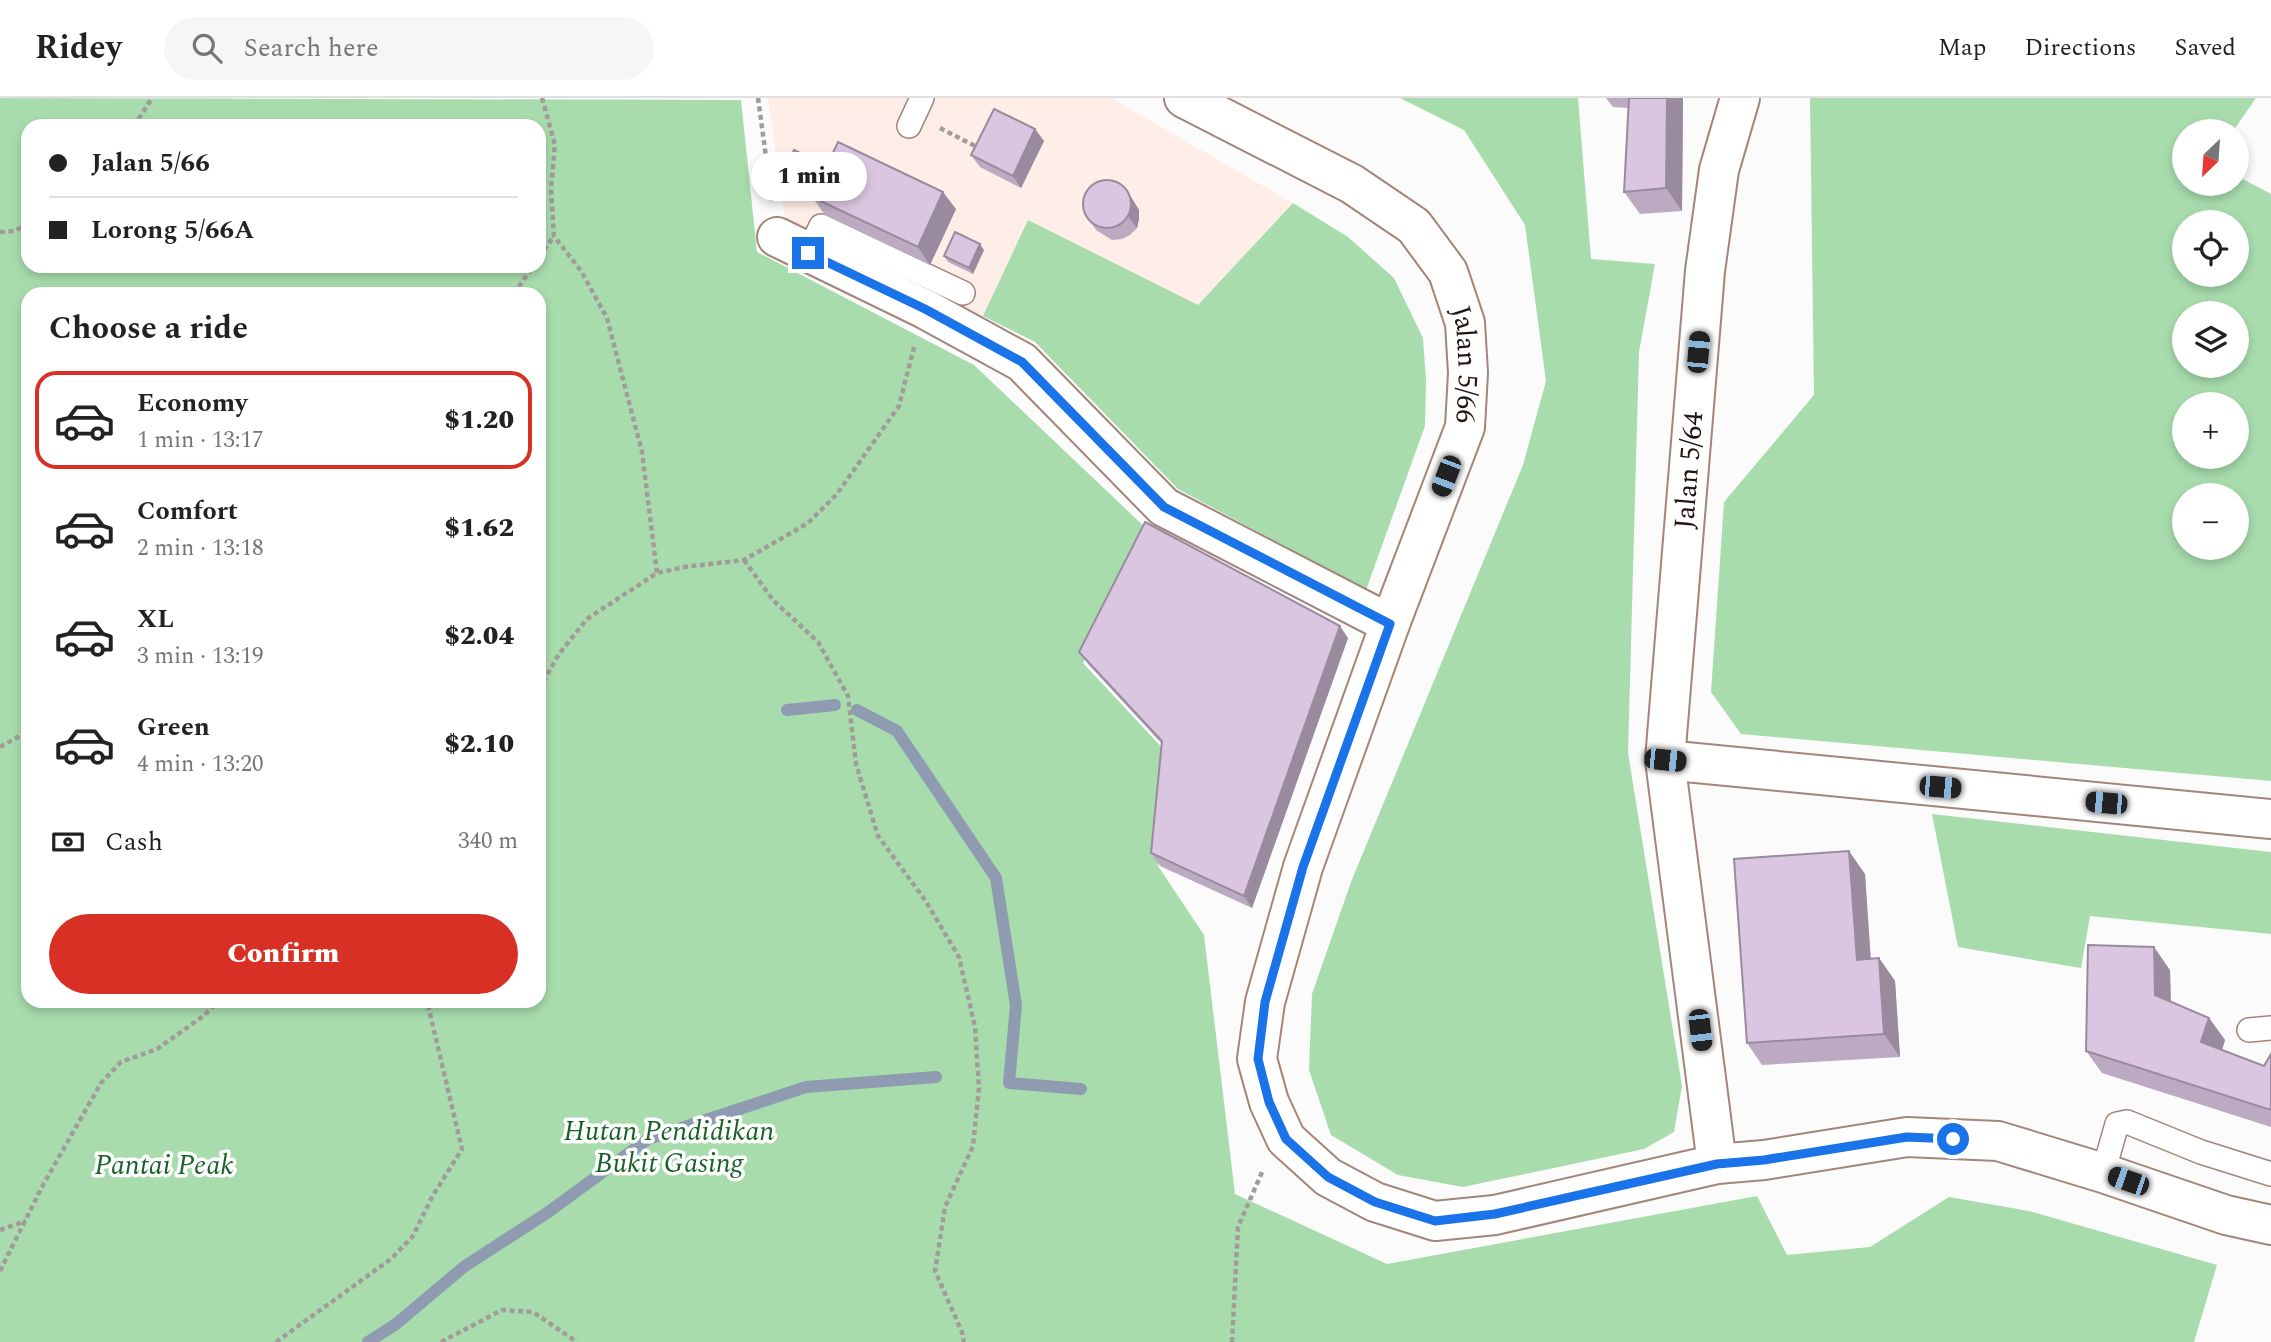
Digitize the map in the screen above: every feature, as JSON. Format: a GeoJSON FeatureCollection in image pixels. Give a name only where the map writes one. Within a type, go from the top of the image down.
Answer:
{"type":"FeatureCollection","features":[{"type":"Feature","properties":{"kind":"street","name":"Jalan 5/66"},"geometry":{"type":"LineString","coordinates":[[1184,98],[1352,184],[1414,226],[1448,272],[1465,323],[1468,373],[1465,427],[1390,624],[1303,867],[1265,1002],[1258,1059],[1269,1102],[1286,1139],[1328,1177],[1375,1202],[1435,1221],[1495,1214],[1717,1164],[1764,1160],[1907,1137],[1998,1141],[2226,1215],[2271,1225]]}},
{"type":"Feature","properties":{"kind":"street","name":"Jalan 5/64"},"geometry":{"type":"LineString","coordinates":[[1717,1164],[1665,760],[1704,271],[1719,170],[1740,98]]}},
{"type":"Feature","properties":{"kind":"street"},"geometry":{"type":"LineString","coordinates":[[792,245],[925,309],[1022,362],[1164,507],[1390,624]]}},
{"type":"Feature","properties":{"kind":"street"},"geometry":{"type":"LineString","coordinates":[[1665,760],[2271,819]]}},
{"type":"Feature","properties":{"kind":"lane"},"geometry":{"type":"LineString","coordinates":[[792,245],[821,226],[963,293]]}},
{"type":"Feature","properties":{"kind":"lane"},"geometry":{"type":"LineString","coordinates":[[2103,1173],[2117,1124],[2127,1122],[2201,1152],[2271,1174]]}},
{"type":"Feature","properties":{"kind":"path"},"geometry":{"type":"LineString","coordinates":[[138,119],[152,98]]}},
{"type":"Feature","properties":{"kind":"path"},"geometry":{"type":"LineString","coordinates":[[542,98],[555,145],[551,190],[554,236],[582,271],[607,318],[642,452],[657,573]]}},
{"type":"Feature","properties":{"kind":"path"},"geometry":{"type":"LineString","coordinates":[[758,98],[792,245]]}},
{"type":"Feature","properties":{"kind":"path"},"geometry":{"type":"LineString","coordinates":[[915,113],[985,151]]}},
{"type":"Feature","properties":{"kind":"path"},"geometry":{"type":"LineString","coordinates":[[0,232],[21,228]]}},
{"type":"Feature","properties":{"kind":"path"},"geometry":{"type":"LineString","coordinates":[[546,247],[554,236]]}},
{"type":"Feature","properties":{"kind":"path"},"geometry":{"type":"LineString","coordinates":[[546,677],[559,654],[587,619],[657,573],[744,560],[808,523],[837,494],[899,406],[925,309]]}},
{"type":"Feature","properties":{"kind":"path"},"geometry":{"type":"LineString","coordinates":[[744,560],[773,600],[818,642],[849,696],[856,764],[878,836],[925,900],[959,957],[975,1027],[979,1088],[973,1146],[945,1207],[935,1271],[964,1342]]}},
{"type":"Feature","properties":{"kind":"path"},"geometry":{"type":"LineString","coordinates":[[0,747],[21,735]]}},
{"type":"Feature","properties":{"kind":"path"},"geometry":{"type":"LineString","coordinates":[[0,1271],[43,1185],[102,1083],[121,1062],[157,1049],[212,1008]]}},
{"type":"Feature","properties":{"kind":"path"},"geometry":{"type":"LineString","coordinates":[[276,1342],[371,1275],[406,1244],[462,1149],[430,1008]]}},
{"type":"Feature","properties":{"kind":"path"},"geometry":{"type":"LineString","coordinates":[[1232,1342],[1238,1227],[1269,1156],[1286,1139]]}},
{"type":"Feature","properties":{"kind":"path"},"geometry":{"type":"LineString","coordinates":[[0,1230],[27,1220]]}},
{"type":"Feature","properties":{"kind":"path"},"geometry":{"type":"LineString","coordinates":[[442,1342],[502,1310],[533,1312],[577,1342]]}},
{"type":"Feature","properties":{"kind":"shaded area"},"geometry":{"type":"Polygon","coordinates":[[[768,98],[1111,98],[1293,203],[1198,305],[1028,220],[983,316],[785,221],[768,98]]]}},
{"type":"Feature","properties":{"kind":"green space"},"geometry":{"type":"Polygon","coordinates":[[[0,98],[741,100],[757,252],[974,365],[1150,532],[1083,663],[1168,754],[1158,866],[1204,935],[1235,1194],[1387,1264],[1757,1196],[1787,1255],[1870,1247],[1949,1197],[2029,1211],[2217,1265],[2194,1342],[0,1342],[0,98]]]}},
{"type":"Feature","properties":{"kind":"green space"},"geometry":{"type":"Polygon","coordinates":[[[1400,98],[1578,98],[1591,259],[1655,264],[1639,352],[1628,753],[1682,1086],[1674,1132],[1644,1149],[1463,1187],[1398,1175],[1331,1135],[1309,1070],[1312,994],[1351,882],[1523,465],[1546,381],[1525,225],[1464,130],[1400,98]]]}},
{"type":"Feature","properties":{"kind":"green space"},"geometry":{"type":"Polygon","coordinates":[[[1810,98],[2256,98],[2241,119],[2172,119],[2172,196],[2249,196],[2249,182],[2271,194],[2271,781],[1741,734],[1711,692],[1724,502],[1814,395],[1810,98]]]}},
{"type":"Feature","properties":{"kind":"green space"},"geometry":{"type":"Polygon","coordinates":[[[1293,203],[1348,237],[1394,278],[1423,338],[1425,426],[1366,590],[1178,489],[1035,342],[983,316],[1028,220],[1198,305],[1293,203]]]}},
{"type":"Feature","properties":{"kind":"green space"},"geometry":{"type":"Polygon","coordinates":[[[1932,814],[2271,852],[2271,934],[2090,916],[2081,968],[1958,947],[1932,814]]]}},
{"type":"Feature","properties":{"kind":"building"},"geometry":{"type":"Polygon","coordinates":[[[1629,98],[1667,98],[1666,188],[1624,192],[1629,98]]]}},
{"type":"Feature","properties":{"kind":"building"},"geometry":{"type":"Polygon","coordinates":[[[994,109],[1035,129],[1013,176],[971,155],[994,109]]]}},
{"type":"Feature","properties":{"kind":"building"},"geometry":{"type":"Polygon","coordinates":[[[838,142],[943,192],[918,247],[812,197],[838,142]]]}},
{"type":"Feature","properties":{"kind":"building"},"geometry":{"type":"Polygon","coordinates":[[[794,150],[812,159],[802,180],[784,171],[794,150]]]}},
{"type":"Feature","properties":{"kind":"building"},"geometry":{"type":"Polygon","coordinates":[[[1107,180],[1124,187],[1131,204],[1124,221],[1107,228],[1090,221],[1083,204],[1090,187],[1107,180]]]}},
{"type":"Feature","properties":{"kind":"building"},"geometry":{"type":"Polygon","coordinates":[[[955,232],[980,244],[969,268],[944,256],[955,232]]]}},
{"type":"Feature","properties":{"kind":"building"},"geometry":{"type":"Polygon","coordinates":[[[1145,522],[1340,626],[1244,896],[1151,853],[1162,741],[1079,652],[1145,522]]]}},
{"type":"Feature","properties":{"kind":"building"},"geometry":{"type":"Polygon","coordinates":[[[1849,851],[1857,960],[1879,958],[1884,1034],[1747,1043],[1734,859],[1849,851]]]}},
{"type":"Feature","properties":{"kind":"building"},"geometry":{"type":"Polygon","coordinates":[[[2088,945],[2154,947],[2155,995],[2209,1018],[2201,1042],[2264,1066],[2271,1054],[2271,1110],[2086,1051],[2088,945]]]}},
{"type":"Feature","properties":{"kind":"waterway"},"geometry":{"type":"LineString","coordinates":[[787,710],[835,705]]}},
{"type":"Feature","properties":{"kind":"waterway"},"geometry":{"type":"LineString","coordinates":[[857,710],[897,731],[996,878],[1016,1005],[1009,1083],[1081,1089]]}},
{"type":"Feature","properties":{"kind":"waterway"},"geometry":{"type":"LineString","coordinates":[[368,1342],[396,1324],[465,1266],[547,1213],[648,1139],[806,1087],[936,1077]]}},
{"type":"Feature","properties":{"kind":"route"},"geometry":{"type":"LineString","coordinates":[[808,253],[925,309],[1022,362],[1164,507],[1390,624],[1303,867],[1265,1002],[1258,1059],[1269,1102],[1286,1139],[1328,1177],[1375,1202],[1435,1221],[1495,1214],[1717,1164],[1764,1160],[1907,1137],[1953,1139]]}},
{"type":"Feature","properties":{"kind":"park label","name":"Hutan Pendidikan Bukit Gasing"},"geometry":{"type":"Point","coordinates":[669,1147]}},
{"type":"Feature","properties":{"kind":"park label","name":"Pantai Peak"},"geometry":{"type":"Point","coordinates":[164,1165]}}]}
